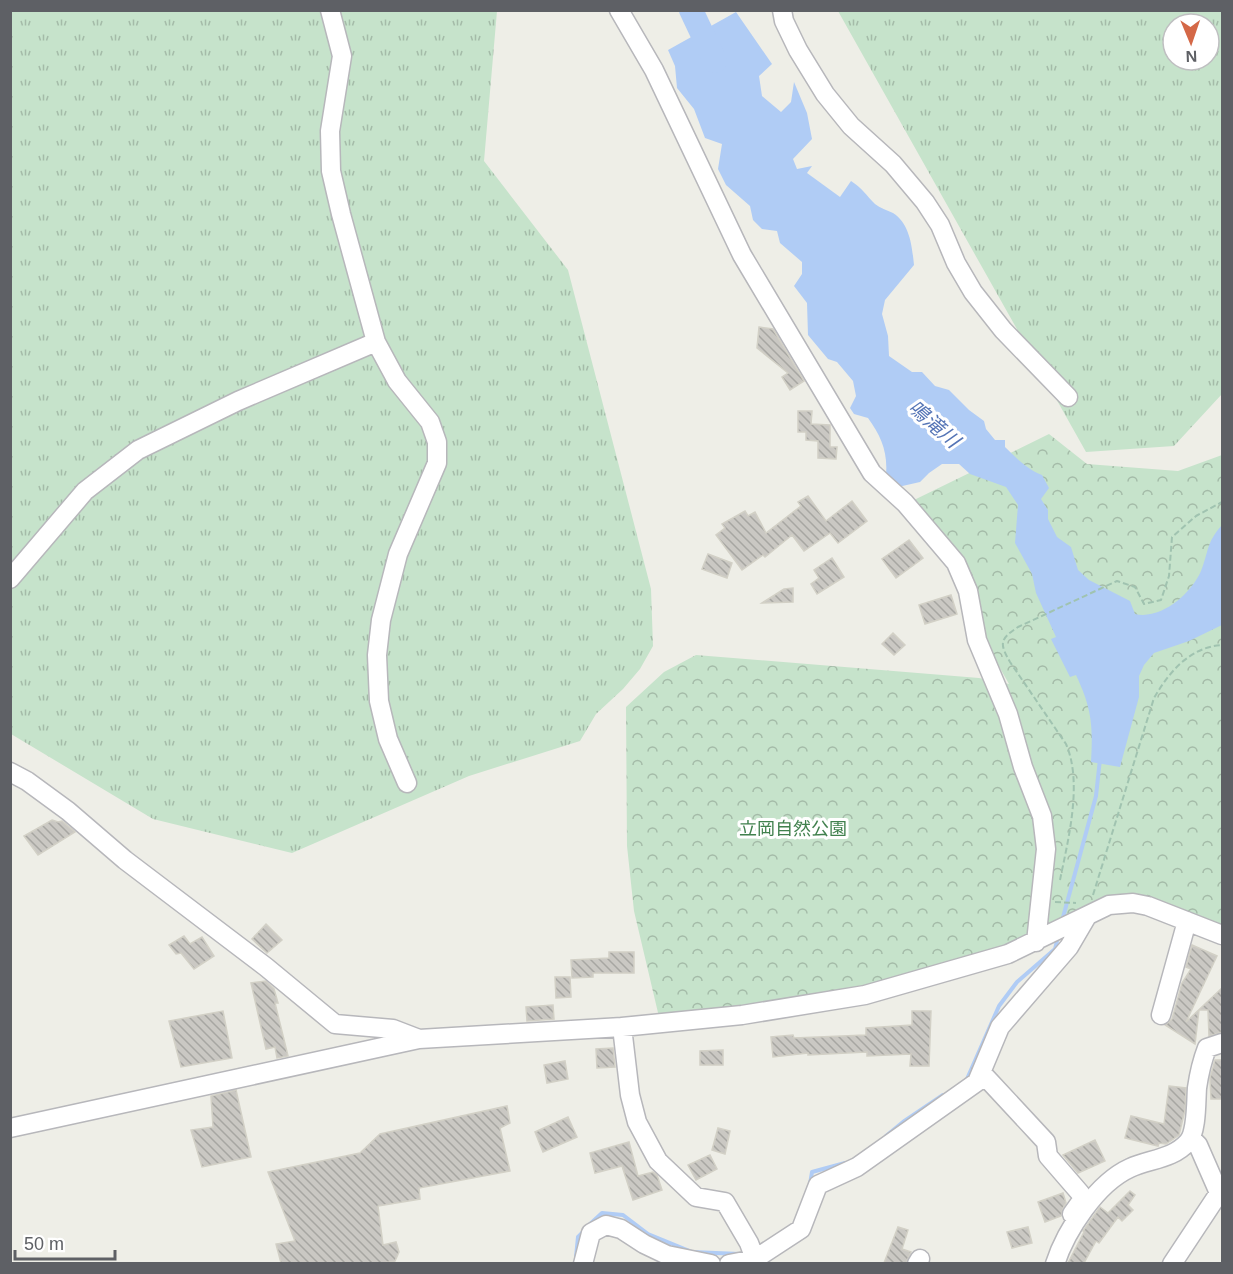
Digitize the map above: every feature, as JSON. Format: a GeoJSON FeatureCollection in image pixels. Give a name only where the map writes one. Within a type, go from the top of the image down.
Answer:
{"type":"FeatureCollection","features":[{"type":"Feature","properties":{"kind":"street"},"geometry":{"type":"LineString","coordinates":[[330,10],[342,56],[330,131],[331,171],[376,342],[397,381],[430,422],[437,442],[437,463],[398,554],[381,620],[376,654],[379,701],[383,720],[388,739],[407,783]]}},
{"type":"Feature","properties":{"kind":"street"},"geometry":{"type":"LineString","coordinates":[[619,10],[654,70],[742,255],[872,473],[905,502],[956,563],[968,591],[977,640],[1008,714],[1023,767],[1042,816],[1046,849],[1042,938]]}},
{"type":"Feature","properties":{"kind":"street"},"geometry":{"type":"LineString","coordinates":[[782,10],[784,21],[798,50],[825,94],[851,126],[893,164],[925,202],[973,291],[1003,330],[1068,398]]}},
{"type":"Feature","properties":{"kind":"street"},"geometry":{"type":"LineString","coordinates":[[10,579],[85,490],[138,450],[238,401],[376,342]]}},
{"type":"Feature","properties":{"kind":"street"},"geometry":{"type":"LineString","coordinates":[[10,772],[27,781],[68,811],[125,860],[266,967],[335,1024],[393,1029],[418,1040]]}},
{"type":"Feature","properties":{"kind":"street"},"geometry":{"type":"LineString","coordinates":[[10,1128],[418,1040],[622,1027],[742,1016],[865,995],[989,961],[1042,938],[1084,910],[1109,905],[1133,903],[1148,906],[1222,935]]}},
{"type":"Feature","properties":{"kind":"street"},"geometry":{"type":"LineString","coordinates":[[729,1263],[753,1255],[801,1229],[818,1185],[857,1167],[976,1082],[1000,1027],[1069,947],[1084,910]]}},
{"type":"Feature","properties":{"kind":"street"},"geometry":{"type":"LineString","coordinates":[[1161,1015],[1187,921]]}},
{"type":"Feature","properties":{"kind":"street"},"geometry":{"type":"LineString","coordinates":[[622,1027],[630,1095],[637,1122],[658,1161],[696,1197],[725,1202],[753,1255]]}},
{"type":"Feature","properties":{"kind":"street"},"geometry":{"type":"LineString","coordinates":[[1055,1263],[1068,1233],[1092,1200],[1117,1176],[1131,1168],[1166,1157],[1190,1141],[1194,1128],[1197,1086],[1203,1059],[1207,1048],[1222,1043]]}},
{"type":"Feature","properties":{"kind":"street"},"geometry":{"type":"LineString","coordinates":[[981,1072],[1046,1142],[1048,1156],[1080,1193],[1082,1200],[1069,1219],[1068,1233]]}},
{"type":"Feature","properties":{"kind":"street"},"geometry":{"type":"LineString","coordinates":[[1172,1263],[1219,1193],[1198,1146],[1191,1138]]}},
{"type":"Feature","properties":{"kind":"street"},"geometry":{"type":"LineString","coordinates":[[583,1263],[591,1233],[606,1225],[621,1229],[644,1244],[668,1255],[711,1263]]}},
{"type":"Feature","properties":{"kind":"path"},"geometry":{"type":"LineString","coordinates":[[1059,882],[1071,821],[1073,789],[1071,755],[1066,744],[1010,662],[1002,643],[1006,635],[1018,627],[1117,581],[1135,587],[1144,604],[1161,600],[1169,576],[1172,537],[1196,516],[1222,502]]}},
{"type":"Feature","properties":{"kind":"path"},"geometry":{"type":"LineString","coordinates":[[1057,892],[1055,902],[1084,910],[1154,698],[1166,677],[1185,658],[1222,645]]}},
{"type":"Feature","properties":{"kind":"green space"},"geometry":{"type":"Polygon","coordinates":[[[11,11],[497,11],[484,161],[568,270],[651,589],[653,646],[640,669],[623,689],[596,714],[580,741],[469,776],[292,853],[153,819],[11,734],[11,11]]]}},
{"type":"Feature","properties":{"kind":"green space"},"geometry":{"type":"Polygon","coordinates":[[[838,11],[1222,11],[1222,394],[1174,446],[1086,452],[838,11]]]}},
{"type":"Feature","properties":{"kind":"green space","name":"立岡自然公園"},"geometry":{"type":"Polygon","coordinates":[[[1049,434],[1087,464],[1178,471],[1222,455],[1222,928],[1144,898],[980,953],[897,977],[813,996],[659,1017],[634,911],[627,846],[626,707],[664,672],[696,655],[979,678],[1009,684],[988,647],[978,618],[914,500],[1049,434]]]}},
{"type":"Feature","properties":{"kind":"water"},"geometry":{"type":"Polygon","coordinates":[[[736,12],[772,64],[759,76],[762,96],[781,112],[791,102],[794,82],[807,113],[812,139],[793,159],[797,169],[812,166],[807,173],[840,197],[851,181],[875,204],[899,218],[907,229],[914,265],[885,300],[882,314],[888,336],[889,356],[912,372],[922,372],[935,386],[949,390],[984,421],[986,429],[995,440],[1005,440],[1005,447],[1013,455],[1042,475],[1049,488],[1041,499],[1048,510],[1048,519],[1057,537],[1071,547],[1078,570],[1089,580],[1130,601],[1135,614],[1155,613],[1174,603],[1190,588],[1201,571],[1210,542],[1222,525],[1222,625],[1189,641],[1154,653],[1144,665],[1139,676],[1139,697],[1120,767],[1091,762],[1092,738],[1085,698],[1076,675],[1070,677],[1051,639],[1056,637],[1036,593],[1032,574],[1015,543],[1018,505],[1006,487],[970,474],[959,464],[942,464],[920,482],[898,487],[886,475],[885,452],[877,431],[868,418],[854,414],[850,408],[856,396],[853,381],[837,362],[828,359],[808,335],[807,303],[794,286],[802,274],[802,262],[780,243],[777,231],[762,229],[753,220],[750,206],[726,185],[718,169],[722,144],[705,138],[694,109],[677,88],[675,66],[668,50],[736,12]]]}},
{"type":"Feature","properties":{"kind":"building"},"geometry":{"type":"Polygon","coordinates":[[[759,327],[773,329],[804,381],[790,390],[782,377],[788,373],[757,348],[759,327]]]}},
{"type":"Feature","properties":{"kind":"building"},"geometry":{"type":"Polygon","coordinates":[[[798,411],[812,411],[811,424],[830,425],[830,447],[837,447],[836,459],[818,458],[818,441],[806,440],[806,432],[798,432],[798,411]]]}},
{"type":"Feature","properties":{"kind":"building"},"geometry":{"type":"Polygon","coordinates":[[[808,496],[826,521],[852,501],[867,521],[838,543],[830,533],[804,551],[792,535],[765,557],[763,555],[742,570],[716,535],[725,528],[722,524],[745,511],[748,516],[755,512],[766,533],[801,506],[798,502],[808,496]]]}},
{"type":"Feature","properties":{"kind":"building"},"geometry":{"type":"Polygon","coordinates":[[[909,540],[923,558],[896,578],[882,559],[909,540]]]}},
{"type":"Feature","properties":{"kind":"building"},"geometry":{"type":"Polygon","coordinates":[[[708,554],[732,563],[727,578],[702,569],[708,554]]]}},
{"type":"Feature","properties":{"kind":"building"},"geometry":{"type":"Polygon","coordinates":[[[832,558],[844,577],[817,594],[811,584],[819,578],[814,570],[832,558]]]}},
{"type":"Feature","properties":{"kind":"building"},"geometry":{"type":"Polygon","coordinates":[[[793,588],[793,602],[762,603],[784,589],[793,588]]]}},
{"type":"Feature","properties":{"kind":"building"},"geometry":{"type":"Polygon","coordinates":[[[951,595],[957,614],[925,624],[919,605],[951,595]]]}},
{"type":"Feature","properties":{"kind":"building"},"geometry":{"type":"Polygon","coordinates":[[[893,633],[905,645],[894,655],[882,644],[893,633]]]}},
{"type":"Feature","properties":{"kind":"building"},"geometry":{"type":"Polygon","coordinates":[[[52,820],[62,821],[75,832],[38,855],[24,836],[52,820]]]}},
{"type":"Feature","properties":{"kind":"building"},"geometry":{"type":"Polygon","coordinates":[[[266,924],[282,940],[267,953],[252,939],[266,924]]]}},
{"type":"Feature","properties":{"kind":"building"},"geometry":{"type":"Polygon","coordinates":[[[184,936],[190,944],[202,937],[214,956],[194,969],[181,953],[176,954],[169,945],[184,936]]]}},
{"type":"Feature","properties":{"kind":"building"},"geometry":{"type":"Polygon","coordinates":[[[1192,945],[1217,956],[1186,1022],[1222,988],[1222,1032],[1209,1036],[1208,1010],[1199,1010],[1195,1044],[1165,1025],[1172,1019],[1182,983],[1191,969],[1186,967],[1192,945]]]}},
{"type":"Feature","properties":{"kind":"building"},"geometry":{"type":"Polygon","coordinates":[[[609,952],[634,952],[634,973],[593,973],[593,977],[572,978],[571,960],[609,958],[609,952]]]}},
{"type":"Feature","properties":{"kind":"building"},"geometry":{"type":"Polygon","coordinates":[[[555,977],[570,977],[571,997],[556,998],[555,977]]]}},
{"type":"Feature","properties":{"kind":"building"},"geometry":{"type":"Polygon","coordinates":[[[266,981],[274,989],[278,1003],[275,1003],[288,1056],[277,1058],[275,1047],[266,1049],[251,983],[266,981]]]}},
{"type":"Feature","properties":{"kind":"building"},"geometry":{"type":"Polygon","coordinates":[[[553,1005],[554,1019],[527,1021],[526,1007],[553,1005]]]}},
{"type":"Feature","properties":{"kind":"building"},"geometry":{"type":"Polygon","coordinates":[[[223,1011],[232,1058],[181,1067],[169,1021],[223,1011]]]}},
{"type":"Feature","properties":{"kind":"building"},"geometry":{"type":"Polygon","coordinates":[[[912,1011],[931,1011],[929,1066],[910,1066],[911,1054],[867,1056],[867,1052],[808,1055],[808,1053],[773,1057],[771,1037],[866,1035],[866,1028],[912,1025],[912,1011]]]}},
{"type":"Feature","properties":{"kind":"building"},"geometry":{"type":"Polygon","coordinates":[[[613,1048],[615,1067],[597,1068],[596,1049],[613,1048]]]}},
{"type":"Feature","properties":{"kind":"building"},"geometry":{"type":"Polygon","coordinates":[[[723,1050],[723,1065],[700,1065],[700,1051],[723,1050]]]}},
{"type":"Feature","properties":{"kind":"building"},"geometry":{"type":"Polygon","coordinates":[[[1215,1060],[1222,1060],[1222,1099],[1211,1099],[1210,1078],[1215,1060]]]}},
{"type":"Feature","properties":{"kind":"building"},"geometry":{"type":"Polygon","coordinates":[[[565,1061],[568,1079],[547,1083],[544,1065],[565,1061]]]}},
{"type":"Feature","properties":{"kind":"building"},"geometry":{"type":"Polygon","coordinates":[[[1169,1086],[1186,1088],[1185,1110],[1179,1135],[1166,1144],[1159,1143],[1158,1146],[1125,1138],[1131,1116],[1164,1124],[1169,1086]]]}},
{"type":"Feature","properties":{"kind":"building"},"geometry":{"type":"Polygon","coordinates":[[[236,1090],[251,1157],[202,1167],[191,1130],[213,1127],[211,1096],[236,1090]]]}},
{"type":"Feature","properties":{"kind":"building"},"geometry":{"type":"Polygon","coordinates":[[[507,1106],[510,1123],[500,1128],[510,1171],[419,1188],[420,1199],[378,1206],[383,1245],[396,1242],[399,1252],[395,1261],[281,1263],[276,1244],[295,1241],[268,1172],[360,1153],[380,1134],[507,1106]]]}},
{"type":"Feature","properties":{"kind":"building"},"geometry":{"type":"Polygon","coordinates":[[[568,1117],[577,1137],[543,1152],[535,1132],[568,1117]]]}},
{"type":"Feature","properties":{"kind":"building"},"geometry":{"type":"Polygon","coordinates":[[[718,1128],[730,1131],[725,1154],[712,1150],[718,1128]]]}},
{"type":"Feature","properties":{"kind":"building"},"geometry":{"type":"Polygon","coordinates":[[[1095,1140],[1105,1161],[1078,1173],[1063,1155],[1095,1140]]]}},
{"type":"Feature","properties":{"kind":"building"},"geometry":{"type":"Polygon","coordinates":[[[629,1142],[638,1176],[653,1172],[657,1175],[662,1190],[633,1200],[622,1166],[595,1173],[590,1153],[629,1142]]]}},
{"type":"Feature","properties":{"kind":"building"},"geometry":{"type":"Polygon","coordinates":[[[710,1155],[717,1169],[696,1180],[688,1165],[710,1155]]]}},
{"type":"Feature","properties":{"kind":"building"},"geometry":{"type":"Polygon","coordinates":[[[1130,1191],[1135,1195],[1128,1205],[1133,1210],[1122,1221],[1118,1217],[1099,1243],[1096,1241],[1084,1263],[1068,1263],[1083,1231],[1100,1207],[1108,1213],[1130,1191]]]}},
{"type":"Feature","properties":{"kind":"building"},"geometry":{"type":"Polygon","coordinates":[[[1063,1193],[1066,1203],[1061,1216],[1045,1222],[1038,1202],[1063,1193]]]}},
{"type":"Feature","properties":{"kind":"building"},"geometry":{"type":"Polygon","coordinates":[[[898,1227],[908,1230],[902,1249],[911,1252],[906,1263],[884,1263],[898,1227]]]}},
{"type":"Feature","properties":{"kind":"building"},"geometry":{"type":"Polygon","coordinates":[[[1028,1227],[1032,1243],[1012,1248],[1007,1232],[1028,1227]]]}},
{"type":"Feature","properties":{"kind":"waterway","name":"鳴滝川"},"geometry":{"type":"LineString","coordinates":[[691,10],[715,61]]}},
{"type":"Feature","properties":{"kind":"waterway"},"geometry":{"type":"LineString","coordinates":[[1062,921],[1096,796],[1100,759]]}},
{"type":"Feature","properties":{"kind":"waterway"},"geometry":{"type":"LineString","coordinates":[[965,1081],[999,1006],[1017,982],[1055,949],[1058,937]]}},
{"type":"Feature","properties":{"kind":"waterway"},"geometry":{"type":"LineString","coordinates":[[886,1136],[943,1095]]}},
{"type":"Feature","properties":{"kind":"waterway"},"geometry":{"type":"LineString","coordinates":[[810,1184],[812,1172],[845,1163]]}},
{"type":"Feature","properties":{"kind":"waterway"},"geometry":{"type":"LineString","coordinates":[[589,1225],[602,1213],[623,1215],[648,1234],[692,1252],[740,1254]]}},
{"type":"Feature","properties":{"kind":"waterway"},"geometry":{"type":"LineString","coordinates":[[576,1257],[578,1237],[584,1231]]}}]}
